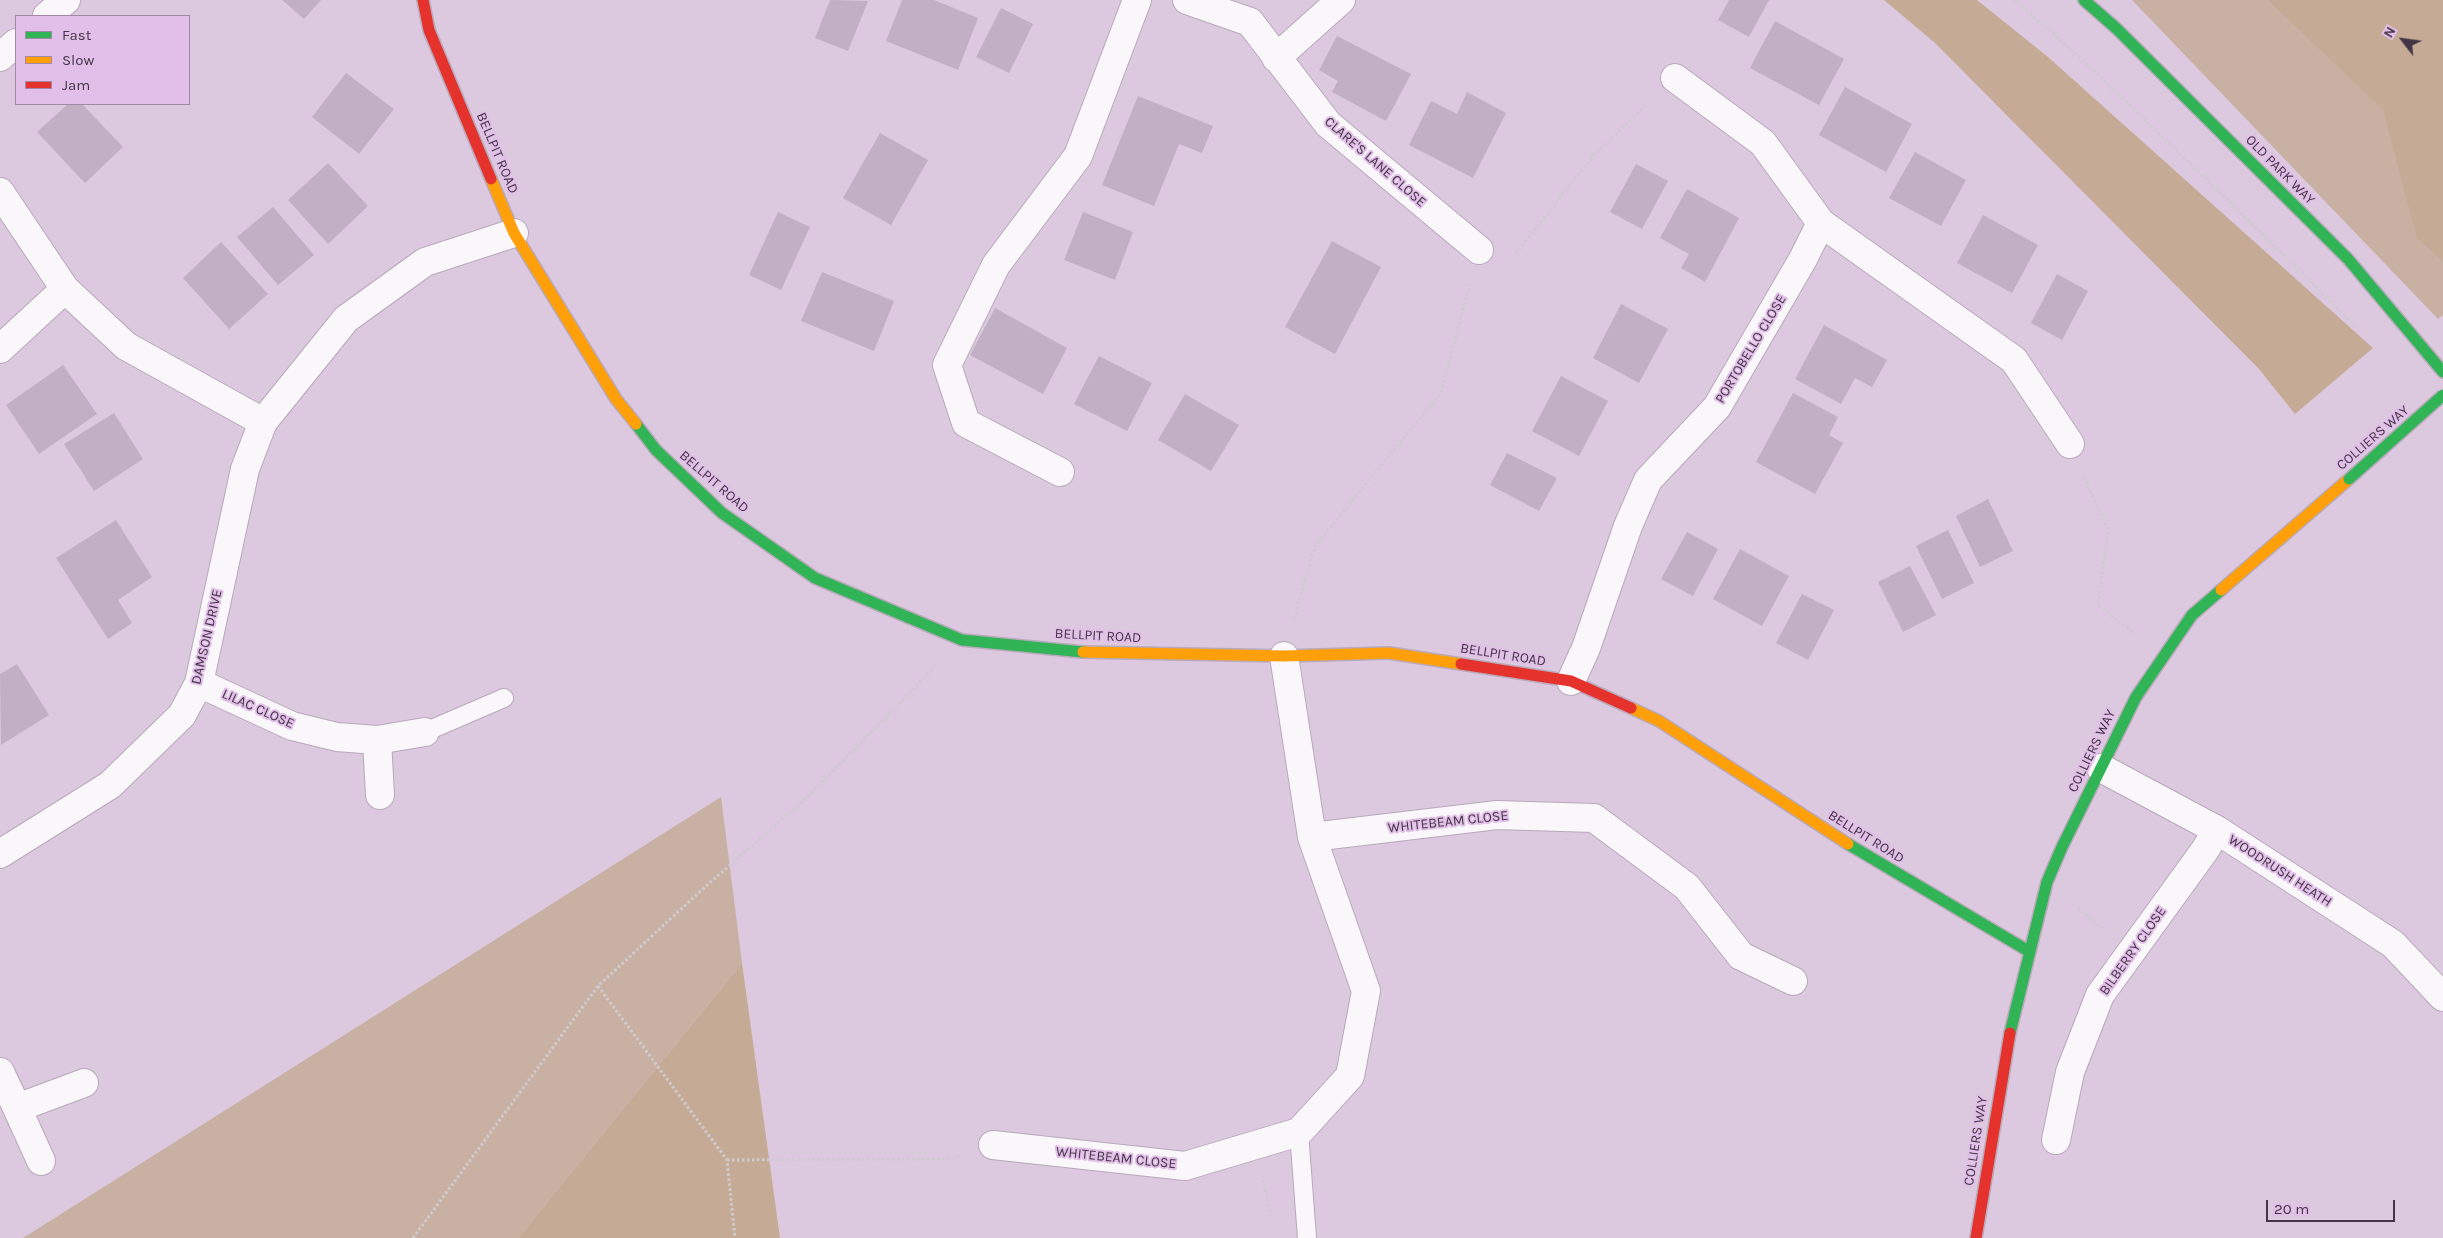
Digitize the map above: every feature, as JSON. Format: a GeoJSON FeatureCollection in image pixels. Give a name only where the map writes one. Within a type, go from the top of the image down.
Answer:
{"type":"FeatureCollection","features":[{"type":"Feature","properties":{"kind":"street"},"geometry":{"type":"LineString","coordinates":[[48,15],[66,0]]}},
{"type":"Feature","properties":{"kind":"street","name":"BELLPIT ROAD"},"geometry":{"type":"LineString","coordinates":[[423,0],[429,30],[514,233],[616,399],[656,450],[722,513],[815,578],[962,640],[1085,652],[1284,656],[1389,653],[1571,681],[1659,721],[1865,855],[2030,952]]}},
{"type":"Feature","properties":{"kind":"street"},"geometry":{"type":"LineString","coordinates":[[1060,472],[966,423],[947,365],[996,265],[1078,156],[1137,0]]}},
{"type":"Feature","properties":{"kind":"street","name":"CLARE'S LANE CLOSE"},"geometry":{"type":"LineString","coordinates":[[1187,0],[1250,22],[1328,124],[1479,250]]}},
{"type":"Feature","properties":{"kind":"street"},"geometry":{"type":"LineString","coordinates":[[1276,58],[1341,0]]}},
{"type":"Feature","properties":{"kind":"street","name":"OLD PARK WAY"},"geometry":{"type":"LineString","coordinates":[[2084,0],[2117,29],[2348,259],[2443,372]]}},
{"type":"Feature","properties":{"kind":"street"},"geometry":{"type":"LineString","coordinates":[[0,57],[15,44]]}},
{"type":"Feature","properties":{"kind":"street"},"geometry":{"type":"LineString","coordinates":[[1675,78],[1764,143],[1821,223],[2014,360],[2070,444]]}},
{"type":"Feature","properties":{"kind":"street"},"geometry":{"type":"LineString","coordinates":[[0,192],[65,289],[126,346],[263,422]]}},
{"type":"Feature","properties":{"kind":"street","name":"PORTOBELLO CLOSE"},"geometry":{"type":"LineString","coordinates":[[1571,681],[1586,648],[1628,526],[1648,480],[1716,407],[1803,259],[1821,223]]}},
{"type":"Feature","properties":{"kind":"street","name":"DAMSON DRIVE"},"geometry":{"type":"LineString","coordinates":[[0,854],[110,785],[182,715],[199,683],[245,469],[263,422],[346,319],[425,262],[514,233]]}},
{"type":"Feature","properties":{"kind":"street"},"geometry":{"type":"LineString","coordinates":[[0,349],[65,289]]}},
{"type":"Feature","properties":{"kind":"street","name":"COLLIERS WAY"},"geometry":{"type":"LineString","coordinates":[[1976,1238],[2009,1035],[2046,882],[2136,697],[2192,615],[2443,395]]}},
{"type":"Feature","properties":{"kind":"street"},"geometry":{"type":"LineString","coordinates":[[1284,656],[1312,837],[1366,990],[1350,1076],[1299,1132]]}},
{"type":"Feature","properties":{"kind":"street","name":"LILAC CLOSE"},"geometry":{"type":"LineString","coordinates":[[199,683],[292,726],[337,737],[377,740],[425,732]]}},
{"type":"Feature","properties":{"kind":"street"},"geometry":{"type":"LineString","coordinates":[[377,740],[380,795]]}},
{"type":"Feature","properties":{"kind":"street","name":"WOODRUSH HEATH"},"geometry":{"type":"LineString","coordinates":[[2101,768],[2217,830],[2393,944],[2443,997]]}},
{"type":"Feature","properties":{"kind":"street","name":"WHITEBEAM CLOSE"},"geometry":{"type":"LineString","coordinates":[[1312,837],[1497,815],[1594,818],[1687,887],[1742,956],[1793,980]]}},
{"type":"Feature","properties":{"kind":"street","name":"BILBERRY CLOSE"},"geometry":{"type":"LineString","coordinates":[[2056,1140],[2070,1072],[2100,994],[2205,850],[2217,830]]}},
{"type":"Feature","properties":{"kind":"street"},"geometry":{"type":"LineString","coordinates":[[0,1072],[41,1161]]}},
{"type":"Feature","properties":{"kind":"street"},"geometry":{"type":"LineString","coordinates":[[17,1108],[84,1083]]}},
{"type":"Feature","properties":{"kind":"street","name":"WHITEBEAM CLOSE"},"geometry":{"type":"LineString","coordinates":[[993,1144],[1185,1166],[1299,1132]]}},
{"type":"Feature","properties":{"kind":"lane"},"geometry":{"type":"LineString","coordinates":[[425,732],[504,698]]}},
{"type":"Feature","properties":{"kind":"lane"},"geometry":{"type":"LineString","coordinates":[[1299,1132],[1307,1238]]}},
{"type":"Feature","properties":{"kind":"path"},"geometry":{"type":"LineString","coordinates":[[2015,0],[2085,62],[2318,288],[2361,335]]}},
{"type":"Feature","properties":{"kind":"path"},"geometry":{"type":"LineString","coordinates":[[1284,656],[1315,546],[1441,392],[1479,250],[1517,252],[1594,155],[1675,78]]}},
{"type":"Feature","properties":{"kind":"path"},"geometry":{"type":"LineString","coordinates":[[2070,444],[2108,530],[2098,605],[2164,657]]}},
{"type":"Feature","properties":{"kind":"path"},"geometry":{"type":"LineString","coordinates":[[413,1238],[598,986],[705,887],[802,802],[962,640]]}},
{"type":"Feature","properties":{"kind":"path"},"geometry":{"type":"LineString","coordinates":[[2046,882],[2132,952]]}},
{"type":"Feature","properties":{"kind":"path"},"geometry":{"type":"LineString","coordinates":[[598,986],[727,1160],[735,1238]]}},
{"type":"Feature","properties":{"kind":"path"},"geometry":{"type":"LineString","coordinates":[[727,1160],[951,1159],[993,1144]]}},
{"type":"Feature","properties":{"kind":"path"},"geometry":{"type":"LineString","coordinates":[[1255,1145],[1272,1219]]}},
{"type":"Feature","properties":{"kind":"shaded area"},"geometry":{"type":"Polygon","coordinates":[[[1884,0],[1977,0],[2048,57],[2373,348],[2295,414],[2259,369],[1934,42],[1884,0]]]}},
{"type":"Feature","properties":{"kind":"shaded area"},"geometry":{"type":"Polygon","coordinates":[[[2132,0],[2443,0],[2443,315],[2438,319],[2132,0]]]}},
{"type":"Feature","properties":{"kind":"shaded area"},"geometry":{"type":"Polygon","coordinates":[[[2268,0],[2443,0],[2443,261],[2417,238],[2383,110],[2268,0]]]}},
{"type":"Feature","properties":{"kind":"shaded area"},"geometry":{"type":"Polygon","coordinates":[[[721,797],[742,963],[518,1238],[23,1238],[721,797]]]}},
{"type":"Feature","properties":{"kind":"shaded area"},"geometry":{"type":"Polygon","coordinates":[[[742,963],[780,1238],[518,1238],[742,963]]]}},
{"type":"Feature","properties":{"kind":"building"},"geometry":{"type":"Polygon","coordinates":[[[282,0],[321,0],[304,19],[282,0]]]}},
{"type":"Feature","properties":{"kind":"building"},"geometry":{"type":"Polygon","coordinates":[[[830,0],[868,1],[848,51],[815,38],[830,0]]]}},
{"type":"Feature","properties":{"kind":"building"},"geometry":{"type":"Polygon","coordinates":[[[902,0],[934,0],[978,18],[958,70],[886,41],[902,0]]]}},
{"type":"Feature","properties":{"kind":"building"},"geometry":{"type":"Polygon","coordinates":[[[1729,0],[1769,0],[1749,37],[1718,20],[1729,0]]]}},
{"type":"Feature","properties":{"kind":"building"},"geometry":{"type":"Polygon","coordinates":[[[1001,8],[1033,24],[1009,73],[976,57],[1001,8]]]}},
{"type":"Feature","properties":{"kind":"building"},"geometry":{"type":"Polygon","coordinates":[[[1775,21],[1844,59],[1819,105],[1750,68],[1775,21]]]}},
{"type":"Feature","properties":{"kind":"building"},"geometry":{"type":"Polygon","coordinates":[[[1337,36],[1411,74],[1386,121],[1332,92],[1338,81],[1319,70],[1337,36]]]}},
{"type":"Feature","properties":{"kind":"building"},"geometry":{"type":"Polygon","coordinates":[[[346,73],[394,109],[359,154],[312,117],[346,73]]]}},
{"type":"Feature","properties":{"kind":"building"},"geometry":{"type":"Polygon","coordinates":[[[1845,87],[1912,124],[1886,172],[1819,135],[1845,87]]]}},
{"type":"Feature","properties":{"kind":"building"},"geometry":{"type":"Polygon","coordinates":[[[1467,92],[1506,113],[1473,178],[1409,145],[1431,101],[1457,114],[1467,92]]]}},
{"type":"Feature","properties":{"kind":"building"},"geometry":{"type":"Polygon","coordinates":[[[1138,96],[1213,126],[1202,153],[1179,144],[1154,206],[1102,185],[1138,96]]]}},
{"type":"Feature","properties":{"kind":"building"},"geometry":{"type":"Polygon","coordinates":[[[67,105],[83,105],[123,147],[85,183],[37,132],[67,105]]]}},
{"type":"Feature","properties":{"kind":"building"},"geometry":{"type":"Polygon","coordinates":[[[880,133],[928,160],[891,225],[843,198],[880,133]]]}},
{"type":"Feature","properties":{"kind":"building"},"geometry":{"type":"Polygon","coordinates":[[[1915,152],[1966,180],[1941,226],[1889,198],[1915,152]]]}},
{"type":"Feature","properties":{"kind":"building"},"geometry":{"type":"Polygon","coordinates":[[[328,163],[368,206],[328,244],[288,200],[328,163]]]}},
{"type":"Feature","properties":{"kind":"building"},"geometry":{"type":"Polygon","coordinates":[[[1636,164],[1668,181],[1642,229],[1610,212],[1636,164]]]}},
{"type":"Feature","properties":{"kind":"building"},"geometry":{"type":"Polygon","coordinates":[[[1687,189],[1739,218],[1705,282],[1681,268],[1689,254],[1660,238],[1687,189]]]}},
{"type":"Feature","properties":{"kind":"building"},"geometry":{"type":"Polygon","coordinates":[[[273,207],[314,255],[278,285],[237,237],[273,207]]]}},
{"type":"Feature","properties":{"kind":"building"},"geometry":{"type":"Polygon","coordinates":[[[778,212],[810,227],[781,290],[749,275],[778,212]]]}},
{"type":"Feature","properties":{"kind":"building"},"geometry":{"type":"Polygon","coordinates":[[[1083,212],[1133,232],[1115,280],[1064,260],[1083,212]]]}},
{"type":"Feature","properties":{"kind":"building"},"geometry":{"type":"Polygon","coordinates":[[[1983,215],[2038,245],[2012,293],[1957,263],[1983,215]]]}},
{"type":"Feature","properties":{"kind":"building"},"geometry":{"type":"Polygon","coordinates":[[[1332,241],[1381,267],[1335,354],[1285,327],[1332,241]]]}},
{"type":"Feature","properties":{"kind":"building"},"geometry":{"type":"Polygon","coordinates":[[[221,242],[268,294],[229,329],[183,278],[221,242]]]}},
{"type":"Feature","properties":{"kind":"building"},"geometry":{"type":"Polygon","coordinates":[[[822,272],[894,301],[874,351],[801,321],[822,272]]]}},
{"type":"Feature","properties":{"kind":"building"},"geometry":{"type":"Polygon","coordinates":[[[2057,274],[2088,291],[2062,340],[2031,323],[2057,274]]]}},
{"type":"Feature","properties":{"kind":"building"},"geometry":{"type":"Polygon","coordinates":[[[1621,304],[1668,329],[1639,383],[1593,358],[1621,304]]]}},
{"type":"Feature","properties":{"kind":"building"},"geometry":{"type":"Polygon","coordinates":[[[995,308],[1067,348],[1043,394],[970,355],[995,308]]]}},
{"type":"Feature","properties":{"kind":"building"},"geometry":{"type":"Polygon","coordinates":[[[1824,325],[1887,360],[1872,387],[1855,378],[1841,404],[1795,379],[1824,325]]]}},
{"type":"Feature","properties":{"kind":"building"},"geometry":{"type":"Polygon","coordinates":[[[1099,356],[1152,383],[1127,431],[1074,404],[1099,356]]]}},
{"type":"Feature","properties":{"kind":"building"},"geometry":{"type":"Polygon","coordinates":[[[63,365],[97,414],[39,454],[6,405],[63,365]]]}},
{"type":"Feature","properties":{"kind":"building"},"geometry":{"type":"Polygon","coordinates":[[[1561,376],[1608,401],[1579,456],[1532,431],[1561,376]]]}},
{"type":"Feature","properties":{"kind":"building"},"geometry":{"type":"Polygon","coordinates":[[[1793,393],[1838,417],[1829,435],[1843,443],[1815,494],[1756,462],[1793,393]]]}},
{"type":"Feature","properties":{"kind":"building"},"geometry":{"type":"Polygon","coordinates":[[[1185,394],[1239,425],[1211,471],[1158,440],[1185,394]]]}},
{"type":"Feature","properties":{"kind":"building"},"geometry":{"type":"Polygon","coordinates":[[[114,413],[143,459],[94,491],[64,444],[114,413]]]}},
{"type":"Feature","properties":{"kind":"building"},"geometry":{"type":"Polygon","coordinates":[[[1507,453],[1557,478],[1539,511],[1490,485],[1507,453]]]}},
{"type":"Feature","properties":{"kind":"building"},"geometry":{"type":"Polygon","coordinates":[[[1988,499],[2013,551],[1980,567],[1956,516],[1988,499]]]}},
{"type":"Feature","properties":{"kind":"building"},"geometry":{"type":"Polygon","coordinates":[[[116,520],[152,577],[118,600],[132,623],[108,639],[56,558],[116,520]]]}},
{"type":"Feature","properties":{"kind":"building"},"geometry":{"type":"Polygon","coordinates":[[[1948,530],[1974,583],[1942,599],[1916,546],[1948,530]]]}},
{"type":"Feature","properties":{"kind":"building"},"geometry":{"type":"Polygon","coordinates":[[[1687,532],[1718,549],[1693,596],[1661,579],[1687,532]]]}},
{"type":"Feature","properties":{"kind":"building"},"geometry":{"type":"Polygon","coordinates":[[[1740,549],[1789,576],[1762,626],[1713,599],[1740,549]]]}},
{"type":"Feature","properties":{"kind":"building"},"geometry":{"type":"Polygon","coordinates":[[[1910,566],[1936,615],[1903,632],[1878,582],[1910,566]]]}},
{"type":"Feature","properties":{"kind":"building"},"geometry":{"type":"Polygon","coordinates":[[[1802,594],[1834,610],[1808,660],[1776,643],[1802,594]]]}},
{"type":"Feature","properties":{"kind":"building"},"geometry":{"type":"Polygon","coordinates":[[[17,664],[49,715],[1,745],[0,674],[17,664]]]}},
{"type":"Feature","properties":{"kind":"traffic: fast"},"geometry":{"type":"LineString","coordinates":[[2084,0],[2117,29],[2348,259],[2443,372]]}},
{"type":"Feature","properties":{"kind":"traffic: fast"},"geometry":{"type":"LineString","coordinates":[[2349,479],[2443,395]]}},
{"type":"Feature","properties":{"kind":"traffic: fast"},"geometry":{"type":"LineString","coordinates":[[636,424],[656,450],[722,513],[815,578],[962,640],[1083,652]]}},
{"type":"Feature","properties":{"kind":"traffic: fast"},"geometry":{"type":"LineString","coordinates":[[2010,1033],[2047,882],[2062,847],[2136,697],[2192,615],[2221,590]]}},
{"type":"Feature","properties":{"kind":"traffic: fast"},"geometry":{"type":"LineString","coordinates":[[1848,844],[2030,952]]}},
{"type":"Feature","properties":{"kind":"traffic: slow"},"geometry":{"type":"LineString","coordinates":[[491,179],[514,233],[616,399],[636,424]]}},
{"type":"Feature","properties":{"kind":"traffic: slow"},"geometry":{"type":"LineString","coordinates":[[2221,590],[2349,479]]}},
{"type":"Feature","properties":{"kind":"traffic: slow"},"geometry":{"type":"LineString","coordinates":[[1083,652],[1284,656],[1389,653],[1461,664]]}},
{"type":"Feature","properties":{"kind":"traffic: slow"},"geometry":{"type":"LineString","coordinates":[[1631,708],[1659,721],[1848,844]]}},
{"type":"Feature","properties":{"kind":"traffic: jam"},"geometry":{"type":"LineString","coordinates":[[423,0],[429,30],[491,179]]}},
{"type":"Feature","properties":{"kind":"traffic: jam"},"geometry":{"type":"LineString","coordinates":[[1461,664],[1571,681],[1631,708]]}},
{"type":"Feature","properties":{"kind":"traffic: jam"},"geometry":{"type":"LineString","coordinates":[[1976,1238],[2010,1033]]}}]}
